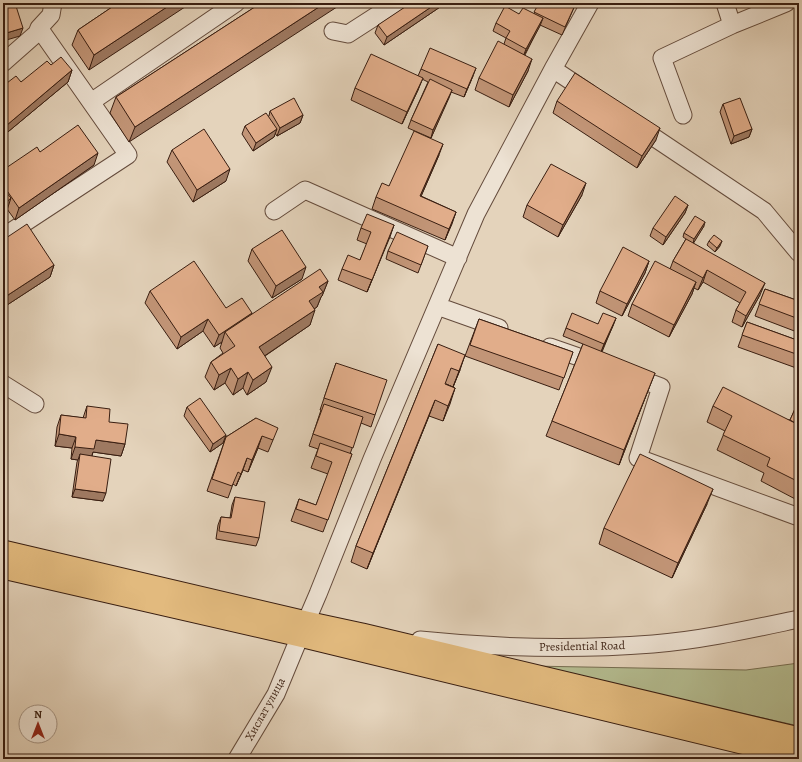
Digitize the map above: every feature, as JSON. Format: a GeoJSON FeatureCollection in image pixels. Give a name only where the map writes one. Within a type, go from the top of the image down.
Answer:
{"type":"FeatureCollection","features":[{"type":"Feature","properties":{"kind":"main road"},"geometry":{"type":"LineString","coordinates":[[3,551],[799,758]]}},
{"type":"Feature","properties":{"kind":"main road"},"geometry":{"type":"LineString","coordinates":[[3,568],[303,629],[362,634],[799,738]]}},
{"type":"Feature","properties":{"kind":"street"},"geometry":{"type":"LineString","coordinates":[[3,63],[37,33],[39,28],[51,15],[53,3]]}},
{"type":"Feature","properties":{"kind":"street"},"geometry":{"type":"LineString","coordinates":[[91,102],[236,3]]}},
{"type":"Feature","properties":{"kind":"street"},"geometry":{"type":"LineString","coordinates":[[333,31],[348,34],[396,3]]}},
{"type":"Feature","properties":{"kind":"street","name":"Хислат улица"},"geometry":{"type":"LineString","coordinates":[[237,759],[276,694],[372,459],[476,214],[552,69],[590,3]]}},
{"type":"Feature","properties":{"kind":"street"},"geometry":{"type":"LineString","coordinates":[[725,3],[732,25]]}},
{"type":"Feature","properties":{"kind":"street"},"geometry":{"type":"LineString","coordinates":[[683,115],[662,58],[732,25],[786,3]]}},
{"type":"Feature","properties":{"kind":"street"},"geometry":{"type":"LineString","coordinates":[[3,237],[128,155],[39,28]]}},
{"type":"Feature","properties":{"kind":"street"},"geometry":{"type":"LineString","coordinates":[[552,69],[599,100]]}},
{"type":"Feature","properties":{"kind":"street"},"geometry":{"type":"LineString","coordinates":[[625,118],[764,211],[799,253]]}},
{"type":"Feature","properties":{"kind":"street"},"geometry":{"type":"LineString","coordinates":[[274,211],[305,190],[458,258]]}},
{"type":"Feature","properties":{"kind":"street"},"geometry":{"type":"LineString","coordinates":[[437,306],[512,333]]}},
{"type":"Feature","properties":{"kind":"street"},"geometry":{"type":"LineString","coordinates":[[534,341],[661,387],[638,458],[796,516]]}},
{"type":"Feature","properties":{"kind":"street"},"geometry":{"type":"LineString","coordinates":[[3,384],[35,404]]}},
{"type":"Feature","properties":{"kind":"street","name":"Presidential Road"},"geometry":{"type":"LineString","coordinates":[[362,634],[460,644],[508,647],[605,647],[654,644],[703,637],[750,629],[799,618]]}},
{"type":"Feature","properties":{"kind":"green space"},"geometry":{"type":"Polygon","coordinates":[[[799,663],[799,726],[531,666],[746,670],[799,663]]]}},
{"type":"Feature","properties":{"kind":"building"},"geometry":{"type":"Polygon","coordinates":[[[15,3],[23,28],[3,34],[3,7],[15,3]]]}},
{"type":"Feature","properties":{"kind":"building"},"geometry":{"type":"Polygon","coordinates":[[[118,3],[173,3],[94,55],[78,30],[118,3]]]}},
{"type":"Feature","properties":{"kind":"building"},"geometry":{"type":"Polygon","coordinates":[[[261,3],[325,3],[135,127],[116,97],[261,3]]]}},
{"type":"Feature","properties":{"kind":"building"},"geometry":{"type":"Polygon","coordinates":[[[411,3],[437,3],[387,37],[378,25],[411,3]]]}},
{"type":"Feature","properties":{"kind":"building"},"geometry":{"type":"Polygon","coordinates":[[[539,3],[576,3],[565,27],[534,12],[539,3]]]}},
{"type":"Feature","properties":{"kind":"building"},"geometry":{"type":"Polygon","coordinates":[[[505,6],[519,14],[523,8],[543,18],[526,49],[506,38],[510,31],[496,23],[505,6]]]}},
{"type":"Feature","properties":{"kind":"building"},"geometry":{"type":"Polygon","coordinates":[[[498,41],[532,59],[513,95],[479,78],[498,41]]]}},
{"type":"Feature","properties":{"kind":"building"},"geometry":{"type":"Polygon","coordinates":[[[430,48],[476,68],[467,89],[421,69],[430,48]]]}},
{"type":"Feature","properties":{"kind":"building"},"geometry":{"type":"Polygon","coordinates":[[[371,54],[423,78],[407,112],[355,88],[371,54]]]}},
{"type":"Feature","properties":{"kind":"building"},"geometry":{"type":"Polygon","coordinates":[[[61,57],[72,70],[7,125],[3,120],[3,86],[16,76],[21,82],[47,61],[51,65],[61,57]]]}},
{"type":"Feature","properties":{"kind":"building"},"geometry":{"type":"Polygon","coordinates":[[[575,73],[660,128],[642,156],[557,101],[575,73]]]}},
{"type":"Feature","properties":{"kind":"building"},"geometry":{"type":"Polygon","coordinates":[[[430,79],[452,90],[433,130],[411,120],[430,79]]]}},
{"type":"Feature","properties":{"kind":"building"},"geometry":{"type":"Polygon","coordinates":[[[294,98],[303,115],[280,128],[270,111],[294,98]]]}},
{"type":"Feature","properties":{"kind":"building"},"geometry":{"type":"Polygon","coordinates":[[[740,98],[752,129],[734,136],[723,104],[740,98]]]}},
{"type":"Feature","properties":{"kind":"building"},"geometry":{"type":"Polygon","coordinates":[[[266,113],[277,129],[256,143],[245,126],[266,113]]]}},
{"type":"Feature","properties":{"kind":"building"},"geometry":{"type":"Polygon","coordinates":[[[78,125],[98,153],[19,208],[3,185],[3,170],[37,147],[40,152],[78,125]]]}},
{"type":"Feature","properties":{"kind":"building"},"geometry":{"type":"Polygon","coordinates":[[[204,129],[230,169],[197,190],[172,150],[204,129]]]}},
{"type":"Feature","properties":{"kind":"building"},"geometry":{"type":"Polygon","coordinates":[[[414,131],[443,144],[420,196],[456,212],[449,229],[376,197],[382,183],[389,186],[414,131]]]}},
{"type":"Feature","properties":{"kind":"building"},"geometry":{"type":"Polygon","coordinates":[[[551,164],[586,183],[563,225],[527,205],[551,164]]]}},
{"type":"Feature","properties":{"kind":"building"},"geometry":{"type":"Polygon","coordinates":[[[3,189],[11,198],[3,205],[3,189]]]}},
{"type":"Feature","properties":{"kind":"building"},"geometry":{"type":"Polygon","coordinates":[[[675,196],[688,205],[666,237],[653,228],[675,196]]]}},
{"type":"Feature","properties":{"kind":"building"},"geometry":{"type":"Polygon","coordinates":[[[367,214],[394,225],[372,280],[342,269],[348,255],[360,260],[371,232],[361,228],[367,214]]]}},
{"type":"Feature","properties":{"kind":"building"},"geometry":{"type":"Polygon","coordinates":[[[695,216],[705,222],[694,239],[684,233],[695,216]]]}},
{"type":"Feature","properties":{"kind":"building"},"geometry":{"type":"Polygon","coordinates":[[[27,224],[54,265],[8,295],[3,287],[3,240],[27,224]]]}},
{"type":"Feature","properties":{"kind":"building"},"geometry":{"type":"Polygon","coordinates":[[[282,230],[306,267],[276,286],[252,249],[282,230]]]}},
{"type":"Feature","properties":{"kind":"building"},"geometry":{"type":"Polygon","coordinates":[[[397,232],[428,246],[421,265],[388,251],[397,232]]]}},
{"type":"Feature","properties":{"kind":"building"},"geometry":{"type":"Polygon","coordinates":[[[714,235],[722,241],[717,248],[709,241],[714,235]]]}},
{"type":"Feature","properties":{"kind":"building"},"geometry":{"type":"Polygon","coordinates":[[[686,239],[765,283],[746,316],[736,310],[746,292],[707,270],[703,278],[673,261],[686,239]]]}},
{"type":"Feature","properties":{"kind":"building"},"geometry":{"type":"Polygon","coordinates":[[[623,247],[649,261],[627,304],[600,291],[623,247]]]}},
{"type":"Feature","properties":{"kind":"building"},"geometry":{"type":"Polygon","coordinates":[[[194,261],[226,308],[242,298],[252,313],[219,335],[208,319],[181,337],[150,291],[194,261]]]}},
{"type":"Feature","properties":{"kind":"building"},"geometry":{"type":"Polygon","coordinates":[[[655,261],[696,282],[674,325],[632,304],[655,261]]]}},
{"type":"Feature","properties":{"kind":"building"},"geometry":{"type":"Polygon","coordinates":[[[320,269],[328,281],[319,287],[323,292],[309,301],[315,310],[259,347],[272,367],[253,380],[248,372],[238,379],[231,368],[219,375],[211,362],[235,346],[225,332],[320,269]]]}},
{"type":"Feature","properties":{"kind":"building"},"geometry":{"type":"Polygon","coordinates":[[[765,289],[799,301],[799,319],[759,304],[765,289]]]}},
{"type":"Feature","properties":{"kind":"building"},"geometry":{"type":"Polygon","coordinates":[[[572,313],[598,324],[603,313],[616,318],[604,344],[566,328],[572,313]]]}},
{"type":"Feature","properties":{"kind":"building"},"geometry":{"type":"Polygon","coordinates":[[[479,319],[573,352],[564,378],[470,345],[479,319]]]}},
{"type":"Feature","properties":{"kind":"building"},"geometry":{"type":"Polygon","coordinates":[[[747,322],[794,339],[799,327],[799,355],[742,335],[747,322]]]}},
{"type":"Feature","properties":{"kind":"building"},"geometry":{"type":"Polygon","coordinates":[[[438,344],[465,355],[459,371],[451,368],[445,384],[455,388],[448,406],[435,400],[373,553],[356,546],[438,344]]]}},
{"type":"Feature","properties":{"kind":"building"},"geometry":{"type":"Polygon","coordinates":[[[583,344],[655,373],[624,450],[552,421],[583,344]]]}},
{"type":"Feature","properties":{"kind":"building"},"geometry":{"type":"Polygon","coordinates":[[[336,363],[387,380],[375,415],[324,398],[336,363]]]}},
{"type":"Feature","properties":{"kind":"building"},"geometry":{"type":"Polygon","coordinates":[[[723,387],[799,425],[799,482],[767,466],[770,458],[723,435],[732,416],[713,406],[723,387]]]}},
{"type":"Feature","properties":{"kind":"building"},"geometry":{"type":"Polygon","coordinates":[[[200,398],[226,435],[213,444],[187,407],[200,398]]]}},
{"type":"Feature","properties":{"kind":"building"},"geometry":{"type":"Polygon","coordinates":[[[799,400],[799,425],[790,420],[799,400]]]}},
{"type":"Feature","properties":{"kind":"building"},"geometry":{"type":"Polygon","coordinates":[[[324,404],[363,417],[353,448],[313,434],[324,404]]]}},
{"type":"Feature","properties":{"kind":"building"},"geometry":{"type":"Polygon","coordinates":[[[87,406],[110,409],[109,422],[128,424],[125,444],[96,440],[94,449],[75,447],[76,437],[59,434],[61,415],[86,418],[87,406]]]}},
{"type":"Feature","properties":{"kind":"building"},"geometry":{"type":"Polygon","coordinates":[[[256,418],[278,428],[273,440],[262,436],[252,460],[247,458],[241,474],[238,472],[232,486],[212,479],[226,437],[256,418]]]}},
{"type":"Feature","properties":{"kind":"building"},"geometry":{"type":"Polygon","coordinates":[[[320,443],[352,454],[328,520],[296,509],[299,499],[316,505],[332,462],[316,456],[320,443]]]}},
{"type":"Feature","properties":{"kind":"building"},"geometry":{"type":"Polygon","coordinates":[[[80,454],[111,459],[106,493],[75,489],[80,454]]]}},
{"type":"Feature","properties":{"kind":"building"},"geometry":{"type":"Polygon","coordinates":[[[640,454],[713,489],[678,563],[604,528],[640,454]]]}},
{"type":"Feature","properties":{"kind":"building"},"geometry":{"type":"Polygon","coordinates":[[[235,497],[265,502],[259,538],[219,531],[221,517],[231,518],[235,497]]]}}]}
